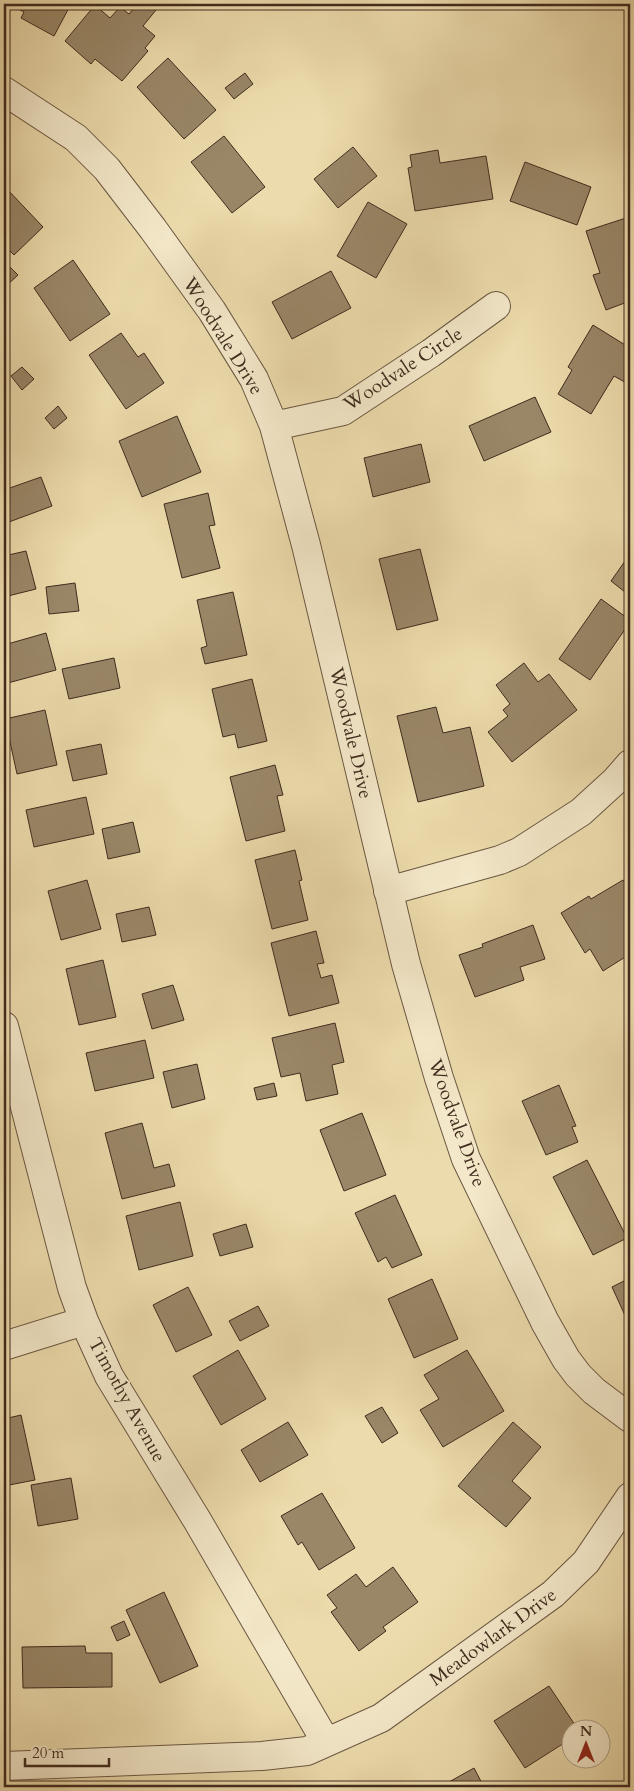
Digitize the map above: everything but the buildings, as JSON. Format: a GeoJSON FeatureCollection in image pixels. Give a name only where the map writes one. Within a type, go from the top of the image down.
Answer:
{"type":"FeatureCollection","features":[{"type":"Feature","properties":{"kind":"street","name":"Woodvale Drive"},"geometry":{"type":"LineString","coordinates":[[4,91],[76,138],[107,169],[212,311],[254,379],[274,426],[306,545],[406,964],[438,1078],[466,1159],[545,1322],[566,1359],[578,1375],[594,1391],[630,1418]]}},
{"type":"Feature","properties":{"kind":"street","name":"Woodvale Circle"},"geometry":{"type":"LineString","coordinates":[[274,426],[343,411],[431,353],[496,306]]}},
{"type":"Feature","properties":{"kind":"street"},"geometry":{"type":"LineString","coordinates":[[388,891],[500,860],[519,852],[582,812],[630,764]]}},
{"type":"Feature","properties":{"kind":"street","name":"Timothy Avenue"},"geometry":{"type":"LineString","coordinates":[[4,1026],[72,1288],[84,1322],[109,1376],[197,1520],[326,1742]]}},
{"type":"Feature","properties":{"kind":"street"},"geometry":{"type":"LineString","coordinates":[[4,1346],[84,1322]]}},
{"type":"Feature","properties":{"kind":"street","name":"Meadowlark Drive"},"geometry":{"type":"LineString","coordinates":[[4,1766],[262,1756],[307,1751],[381,1718],[553,1594],[586,1562],[630,1497]]}}]}
